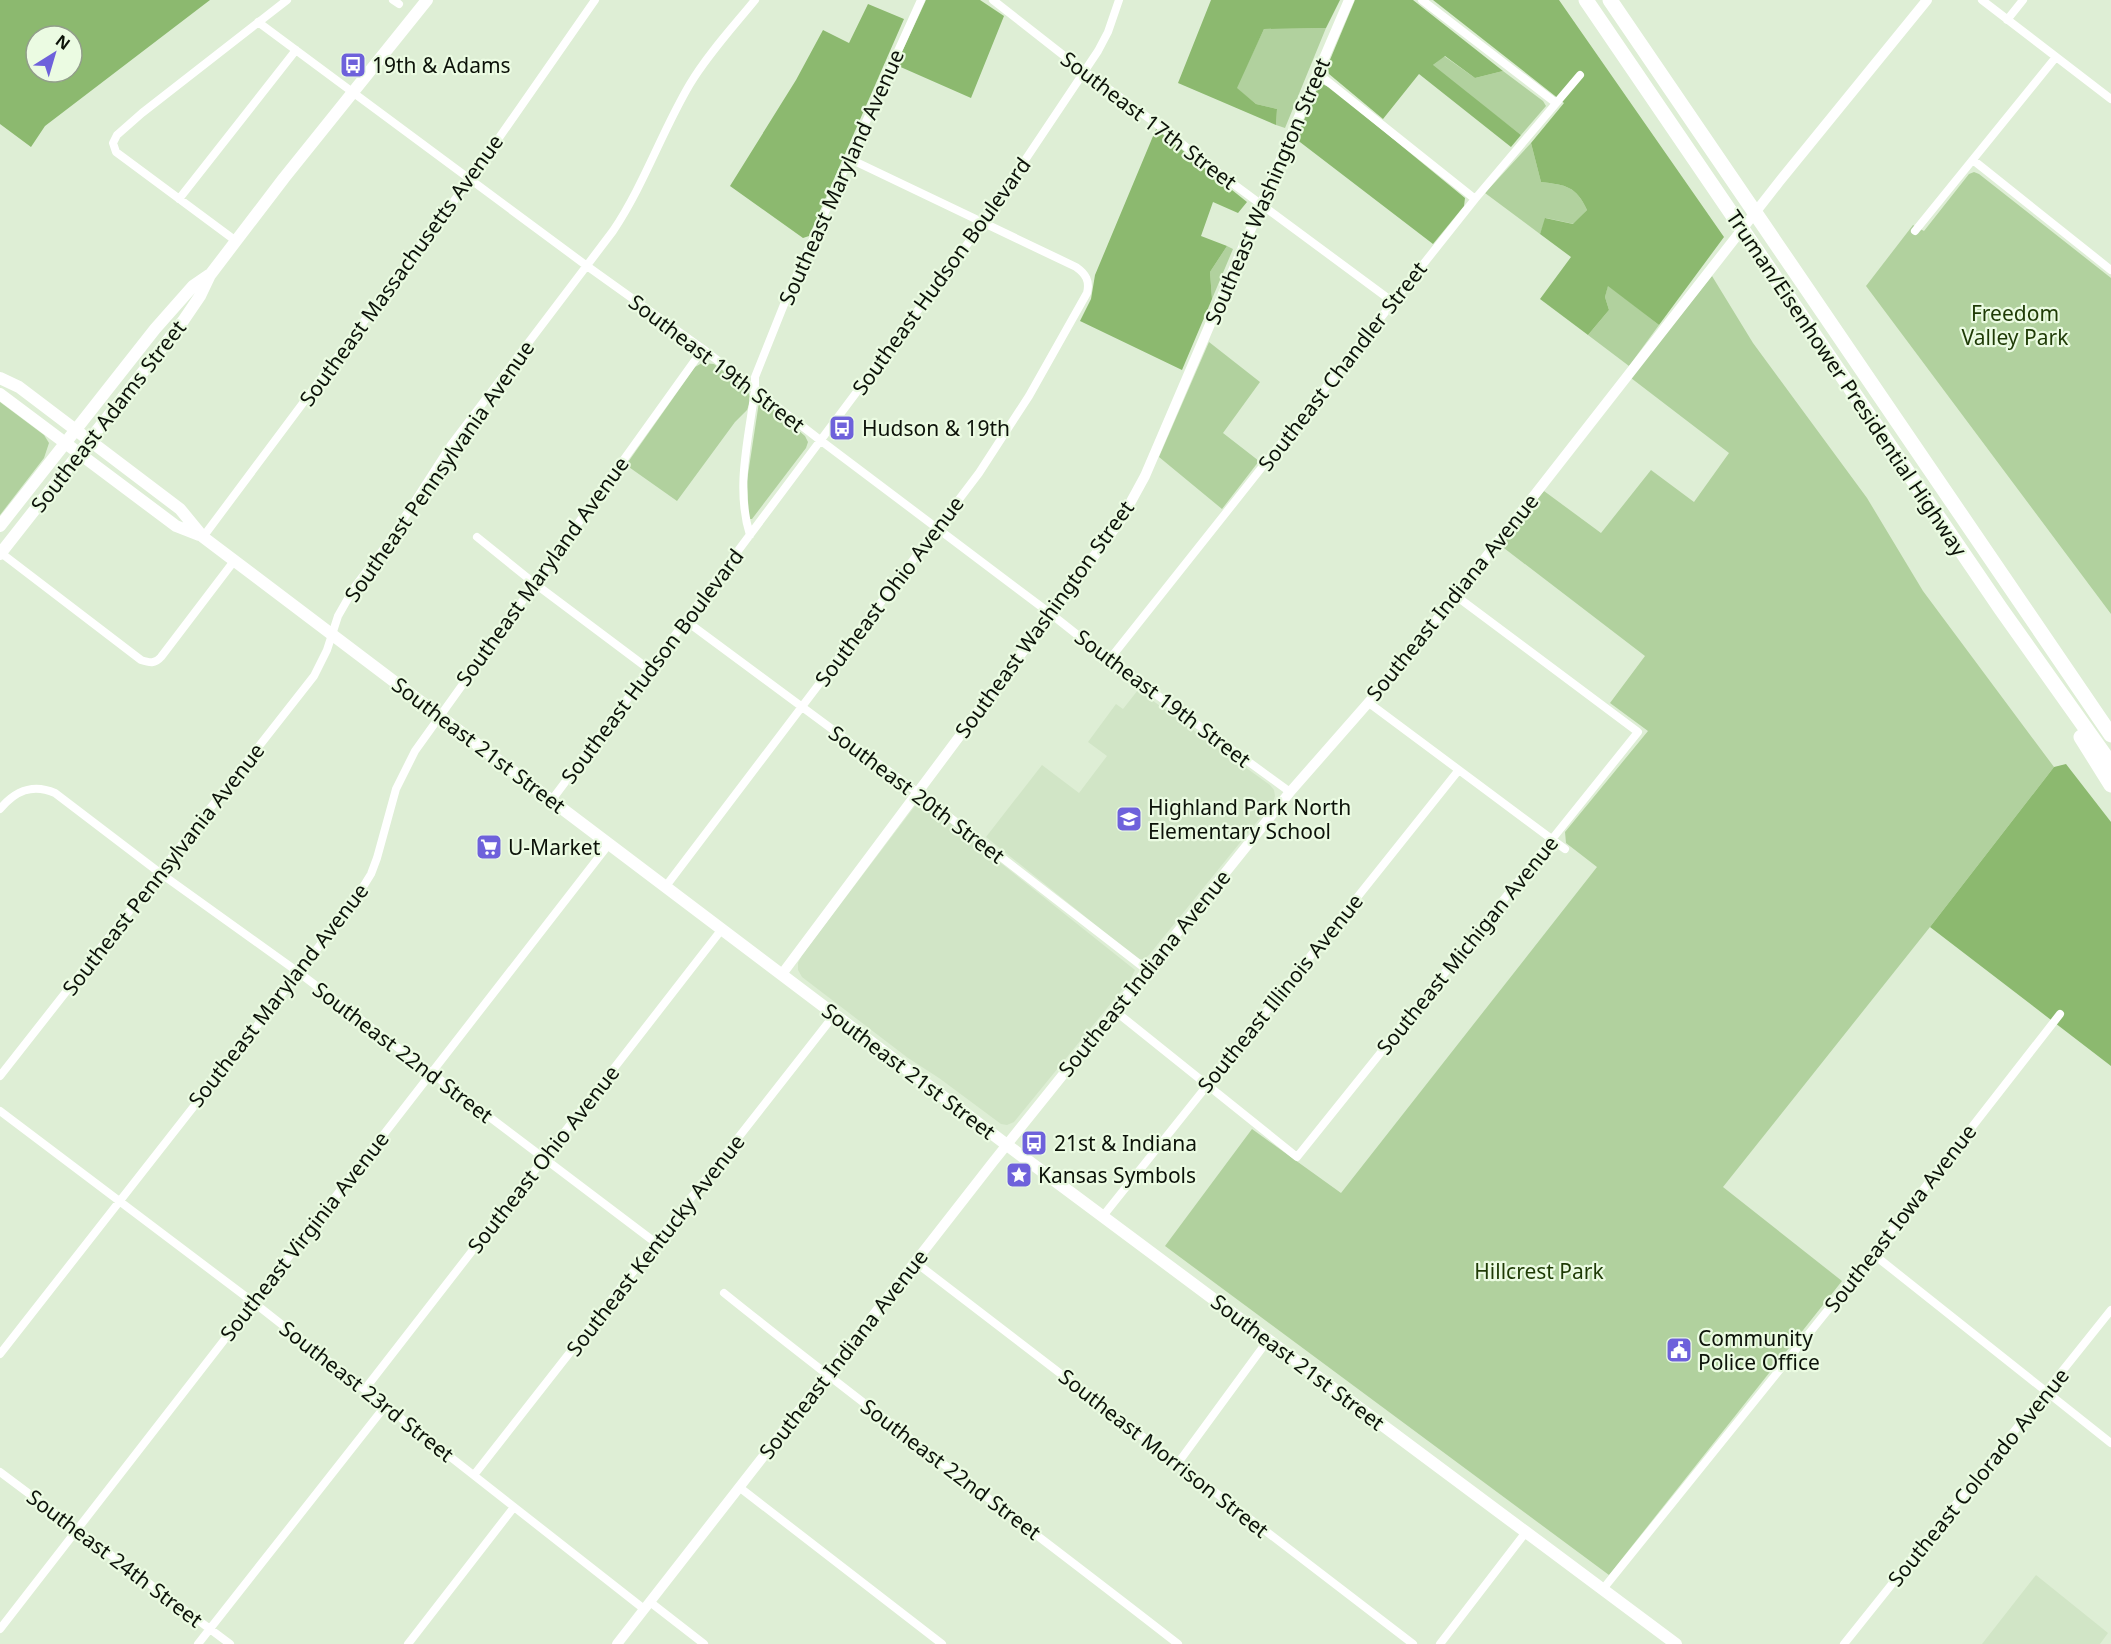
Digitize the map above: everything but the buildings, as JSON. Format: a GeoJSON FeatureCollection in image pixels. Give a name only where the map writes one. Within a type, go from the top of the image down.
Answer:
{"type":"FeatureCollection","features":[{"type":"Feature","properties":{"kind":"highway","name":"Truman/Eisenhower Presidential Highway"},"geometry":{"type":"LineString","coordinates":[[1586,0],[2001,609],[2111,764]]}},
{"type":"Feature","properties":{"kind":"highway","name":"Truman/Eisenhower Presidential Highway"},"geometry":{"type":"LineString","coordinates":[[1610,0],[2111,735]]}},
{"type":"Feature","properties":{"kind":"highway"},"geometry":{"type":"LineString","coordinates":[[2001,609],[2039,674],[2111,785]]}},
{"type":"Feature","properties":{"kind":"main road","name":"Southeast Adams Street"},"geometry":{"type":"LineString","coordinates":[[1,554],[183,321],[200,296],[210,275],[236,241],[427,0]]}},
{"type":"Feature","properties":{"kind":"main road","name":"Southeast Adams Street"},"geometry":{"type":"LineString","coordinates":[[0,526],[155,329],[193,286],[210,275]]}},
{"type":"Feature","properties":{"kind":"main road","name":"Southeast 21st Street"},"geometry":{"type":"LineString","coordinates":[[0,378],[19,387],[180,509],[203,537],[551,801],[1007,1145],[1676,1644]]}},
{"type":"Feature","properties":{"kind":"main road","name":"Southeast 21st Street"},"geometry":{"type":"LineString","coordinates":[[0,394],[176,526],[203,537]]}},
{"type":"Feature","properties":{"kind":"street"},"geometry":{"type":"LineString","coordinates":[[236,241],[116,152],[114,139],[142,113],[287,0]]}},
{"type":"Feature","properties":{"kind":"street","name":"Southeast Massachusetts Avenue"},"geometry":{"type":"LineString","coordinates":[[203,537],[471,178],[596,0]]}},
{"type":"Feature","properties":{"kind":"street","name":"Southeast Pennsylvania Avenue"},"geometry":{"type":"LineString","coordinates":[[0,1076],[314,676],[338,616],[354,588],[388,543],[446,454],[614,231],[691,83],[755,0]]}},
{"type":"Feature","properties":{"kind":"street","name":"Southeast Maryland Avenue"},"geometry":{"type":"LineString","coordinates":[[750,535],[744,518],[742,486],[755,377],[789,292],[921,0]]}},
{"type":"Feature","properties":{"kind":"street","name":"Southeast 17th Street"},"geometry":{"type":"LineString","coordinates":[[993,0],[1393,302]]}},
{"type":"Feature","properties":{"kind":"street","name":"Southeast Hudson Boulevard"},"geometry":{"type":"LineString","coordinates":[[551,801],[983,223],[1085,71],[1108,32],[1119,0]]}},
{"type":"Feature","properties":{"kind":"street","name":"Southeast Washington Street"},"geometry":{"type":"LineString","coordinates":[[782,974],[1133,501],[1349,0]]}},
{"type":"Feature","properties":{"kind":"street"},"geometry":{"type":"LineString","coordinates":[[1422,0],[1556,103]]}},
{"type":"Feature","properties":{"kind":"street","name":"Southeast Indiana Avenue"},"geometry":{"type":"LineString","coordinates":[[617,1644],[1007,1145],[1290,792],[1369,702],[1456,596],[1779,182],[1927,0]]}},
{"type":"Feature","properties":{"kind":"street"},"geometry":{"type":"LineString","coordinates":[[1982,0],[2111,99]]}},
{"type":"Feature","properties":{"kind":"street"},"geometry":{"type":"LineString","coordinates":[[2007,20],[2023,0]]}},
{"type":"Feature","properties":{"kind":"street","name":"Southeast 19th Street"},"geometry":{"type":"LineString","coordinates":[[258,22],[587,266],[703,349],[820,441],[1109,660],[1290,792]]}},
{"type":"Feature","properties":{"kind":"street"},"geometry":{"type":"LineString","coordinates":[[179,199],[296,50]]}},
{"type":"Feature","properties":{"kind":"street"},"geometry":{"type":"LineString","coordinates":[[1915,231],[2056,57]]}},
{"type":"Feature","properties":{"kind":"street"},"geometry":{"type":"LineString","coordinates":[[1317,73],[1475,199]]}},
{"type":"Feature","properties":{"kind":"street","name":"Southeast Chandler Street"},"geometry":{"type":"LineString","coordinates":[[1109,660],[1475,199],[1580,75]]}},
{"type":"Feature","properties":{"kind":"street"},"geometry":{"type":"LineString","coordinates":[[850,159],[983,223]]}},
{"type":"Feature","properties":{"kind":"street"},"geometry":{"type":"LineString","coordinates":[[1973,160],[2111,270]]}},
{"type":"Feature","properties":{"kind":"street","name":"Southeast Ohio Avenue"},"geometry":{"type":"LineString","coordinates":[[666,886],[979,473],[1029,396],[1088,293],[1088,281],[1082,271],[1076,267],[983,223]]}},
{"type":"Feature","properties":{"kind":"street","name":"Southeast Maryland Avenue"},"geometry":{"type":"LineString","coordinates":[[0,1354],[353,903],[371,874],[382,843],[392,801],[404,770],[439,715],[703,349]]}},
{"type":"Feature","properties":{"kind":"street"},"geometry":{"type":"LineString","coordinates":[[477,537],[650,670]]}},
{"type":"Feature","properties":{"kind":"street"},"geometry":{"type":"LineString","coordinates":[[1,554],[141,660],[150,663],[161,657],[234,561]]}},
{"type":"Feature","properties":{"kind":"street","name":"Southeast Michigan Avenue"},"geometry":{"type":"LineString","coordinates":[[1206,1085],[1298,1157],[1638,732],[1456,596]]}},
{"type":"Feature","properties":{"kind":"street","name":"Southeast 20th Street"},"geometry":{"type":"LineString","coordinates":[[686,621],[917,792],[1147,970]]}},
{"type":"Feature","properties":{"kind":"street"},"geometry":{"type":"LineString","coordinates":[[1369,702],[1565,849]]}},
{"type":"Feature","properties":{"kind":"street","name":"Southeast Illinois Avenue"},"geometry":{"type":"LineString","coordinates":[[1102,1216],[1458,771]]}},
{"type":"Feature","properties":{"kind":"street","name":"Southeast 22nd Street"},"geometry":{"type":"LineString","coordinates":[[0,809],[14,795],[29,788],[39,788],[54,793],[297,972],[656,1244]]}},
{"type":"Feature","properties":{"kind":"street","name":"Southeast Virginia Avenue"},"geometry":{"type":"LineString","coordinates":[[0,1629],[609,844]]}},
{"type":"Feature","properties":{"kind":"street","name":"Southeast Ohio Avenue"},"geometry":{"type":"LineString","coordinates":[[364,1389],[723,929]]}},
{"type":"Feature","properties":{"kind":"street"},"geometry":{"type":"LineString","coordinates":[[1115,1011],[1206,1085]]}},
{"type":"Feature","properties":{"kind":"street","name":"Southeast Kentucky Avenue"},"geometry":{"type":"LineString","coordinates":[[474,1475],[834,1014]]}},
{"type":"Feature","properties":{"kind":"street","name":"Southeast Iowa Avenue"},"geometry":{"type":"LineString","coordinates":[[1603,1589],[1873,1254],[2060,1014]]}},
{"type":"Feature","properties":{"kind":"street","name":"Southeast 23rd Street"},"geometry":{"type":"LineString","coordinates":[[0,1111],[253,1302],[514,1507],[704,1644]]}},
{"type":"Feature","properties":{"kind":"street"},"geometry":{"type":"LineString","coordinates":[[1873,1254],[2111,1443]]}},
{"type":"Feature","properties":{"kind":"street","name":"Southeast Morrison Street"},"geometry":{"type":"LineString","coordinates":[[915,1262],[1413,1644]]}},
{"type":"Feature","properties":{"kind":"street","name":"Southeast 22nd Street"},"geometry":{"type":"LineString","coordinates":[[724,1293],[826,1375],[1178,1644]]}},
{"type":"Feature","properties":{"kind":"street","name":"Southeast Colorado Avenue"},"geometry":{"type":"LineString","coordinates":[[1844,1644],[2111,1310]]}},
{"type":"Feature","properties":{"kind":"street"},"geometry":{"type":"LineString","coordinates":[[1178,1463],[1268,1340]]}},
{"type":"Feature","properties":{"kind":"street"},"geometry":{"type":"LineString","coordinates":[[198,1644],[386,1405]]}},
{"type":"Feature","properties":{"kind":"street","name":"Southeast 24th Street"},"geometry":{"type":"LineString","coordinates":[[0,1472],[230,1644]]}},
{"type":"Feature","properties":{"kind":"street"},"geometry":{"type":"LineString","coordinates":[[739,1487],[942,1644]]}},
{"type":"Feature","properties":{"kind":"street"},"geometry":{"type":"LineString","coordinates":[[408,1644],[514,1507]]}},
{"type":"Feature","properties":{"kind":"street"},"geometry":{"type":"LineString","coordinates":[[1440,1644],[1526,1532]]}},
{"type":"Feature","properties":{"kind":"shaded area","name":"Highland Park North Elementary School"},"geometry":{"type":"Polygon","coordinates":[[[1138,690],[1270,785],[1275,796],[1273,802],[1144,959],[1138,959],[986,837],[1042,765],[1079,793],[1107,756],[1088,742],[1116,704],[1123,709],[1138,690]]]}},
{"type":"Feature","properties":{"kind":"shaded area"},"geometry":{"type":"Polygon","coordinates":[[[918,802],[929,806],[1135,970],[1130,980],[1014,1122],[1007,1125],[1001,1124],[908,1058],[802,977],[798,970],[798,963],[802,955],[918,802]]]}},
{"type":"Feature","properties":{"kind":"shaded area"},"geometry":{"type":"Polygon","coordinates":[[[2036,1575],[2108,1633],[2100,1644],[1982,1644],[2036,1575]]]}},
{"type":"Feature","properties":{"kind":"green space"},"geometry":{"type":"Polygon","coordinates":[[[0,0],[210,0],[45,126],[31,147],[0,124],[0,0]]]}},
{"type":"Feature","properties":{"kind":"green space"},"geometry":{"type":"Polygon","coordinates":[[[926,0],[980,0],[1004,16],[971,98],[896,65],[926,0]]]}},
{"type":"Feature","properties":{"kind":"green space"},"geometry":{"type":"Polygon","coordinates":[[[1211,0],[1340,0],[1326,28],[1264,29],[1237,88],[1256,104],[1277,109],[1276,125],[1178,83],[1211,0]]]}},
{"type":"Feature","properties":{"kind":"green space"},"geometry":{"type":"Polygon","coordinates":[[[1355,0],[1413,0],[1503,71],[1475,78],[1445,56],[1433,65],[1521,135],[1511,147],[1419,74],[1383,119],[1329,74],[1327,67],[1355,0]]]}},
{"type":"Feature","properties":{"kind":"green space"},"geometry":{"type":"Polygon","coordinates":[[[1433,0],[1559,0],[1724,237],[1659,325],[1608,286],[1605,297],[1609,310],[1588,335],[1540,299],[1571,257],[1540,234],[1545,218],[1573,224],[1587,210],[1574,191],[1557,184],[1541,182],[1531,143],[1564,103],[1433,0]]]}},
{"type":"Feature","properties":{"kind":"green space"},"geometry":{"type":"Polygon","coordinates":[[[868,4],[904,19],[809,236],[803,238],[730,186],[796,80],[823,30],[849,43],[868,4]]]}},
{"type":"Feature","properties":{"kind":"green space"},"geometry":{"type":"Polygon","coordinates":[[[1326,28],[1285,128],[1276,125],[1277,109],[1256,104],[1236,88],[1264,29],[1326,28]]]}},
{"type":"Feature","properties":{"kind":"green space"},"geometry":{"type":"Polygon","coordinates":[[[1444,56],[1475,78],[1503,71],[1543,101],[1546,106],[1521,135],[1432,66],[1444,56]]]}},
{"type":"Feature","properties":{"kind":"green space"},"geometry":{"type":"Polygon","coordinates":[[[1322,84],[1331,88],[1465,198],[1464,206],[1433,244],[1296,139],[1318,87],[1322,84]]]}},
{"type":"Feature","properties":{"kind":"green space"},"geometry":{"type":"Polygon","coordinates":[[[1156,129],[1247,202],[1238,213],[1213,202],[1201,236],[1227,246],[1210,272],[1212,299],[1182,370],[1080,321],[1091,299],[1095,275],[1156,129]]]}},
{"type":"Feature","properties":{"kind":"green space"},"geometry":{"type":"Polygon","coordinates":[[[1531,143],[1541,182],[1569,188],[1583,202],[1587,210],[1574,224],[1546,218],[1540,234],[1485,193],[1531,143]]]}},
{"type":"Feature","properties":{"kind":"green space","name":"Freedom Valley Park"},"geometry":{"type":"Polygon","coordinates":[[[1974,172],[2111,278],[2111,614],[1866,286],[1913,225],[1924,231],[1969,174],[1974,172]]]}},
{"type":"Feature","properties":{"kind":"green space"},"geometry":{"type":"Polygon","coordinates":[[[1227,246],[1233,249],[1212,299],[1210,272],[1227,246]]]}},
{"type":"Feature","properties":{"kind":"green space","name":"Hillcrest Park"},"geometry":{"type":"Polygon","coordinates":[[[1712,276],[1753,343],[1867,498],[1923,591],[2054,767],[1723,1187],[1842,1281],[1609,1575],[1165,1246],[1252,1129],[1341,1193],[1597,867],[1566,843],[1565,832],[1648,731],[1610,703],[1645,656],[1500,545],[1544,491],[1601,533],[1651,470],[1694,502],[1729,453],[1631,378],[1712,276]]]}},
{"type":"Feature","properties":{"kind":"green space"},"geometry":{"type":"Polygon","coordinates":[[[1608,285],[1659,325],[1629,366],[1588,335],[1609,310],[1605,297],[1608,285]]]}},
{"type":"Feature","properties":{"kind":"green space"},"geometry":{"type":"Polygon","coordinates":[[[1209,342],[1260,382],[1223,433],[1259,461],[1222,509],[1159,457],[1209,342]]]}},
{"type":"Feature","properties":{"kind":"green space"},"geometry":{"type":"Polygon","coordinates":[[[702,363],[714,364],[746,388],[750,402],[747,410],[735,422],[677,501],[626,465],[695,367],[702,363]]]}},
{"type":"Feature","properties":{"kind":"green space"},"geometry":{"type":"Polygon","coordinates":[[[0,402],[44,435],[49,443],[44,458],[0,515],[0,402]]]}},
{"type":"Feature","properties":{"kind":"green space"},"geometry":{"type":"Polygon","coordinates":[[[759,402],[769,405],[805,436],[808,442],[806,448],[752,519],[749,519],[747,481],[759,402]]]}},
{"type":"Feature","properties":{"kind":"green space"},"geometry":{"type":"Polygon","coordinates":[[[2066,764],[2111,822],[2111,1066],[1930,927],[2054,767],[2066,764]]]}},
{"type":"Feature","properties":{"kind":"place","name":"19th & Adams"},"geometry":{"type":"Point","coordinates":[353,65]}},
{"type":"Feature","properties":{"kind":"place","name":"Hudson & 19th"},"geometry":{"type":"Point","coordinates":[842,428]}},
{"type":"Feature","properties":{"kind":"place","name":"Highland Park North Elementary School"},"geometry":{"type":"Point","coordinates":[1129,819]}},
{"type":"Feature","properties":{"kind":"place","name":"U-Market"},"geometry":{"type":"Point","coordinates":[489,847]}},
{"type":"Feature","properties":{"kind":"place","name":"21st & Indiana"},"geometry":{"type":"Point","coordinates":[1034,1143]}},
{"type":"Feature","properties":{"kind":"place","name":"Kansas Symbols"},"geometry":{"type":"Point","coordinates":[1019,1175]}},
{"type":"Feature","properties":{"kind":"place","name":"Community Police Office"},"geometry":{"type":"Point","coordinates":[1679,1350]}}]}
